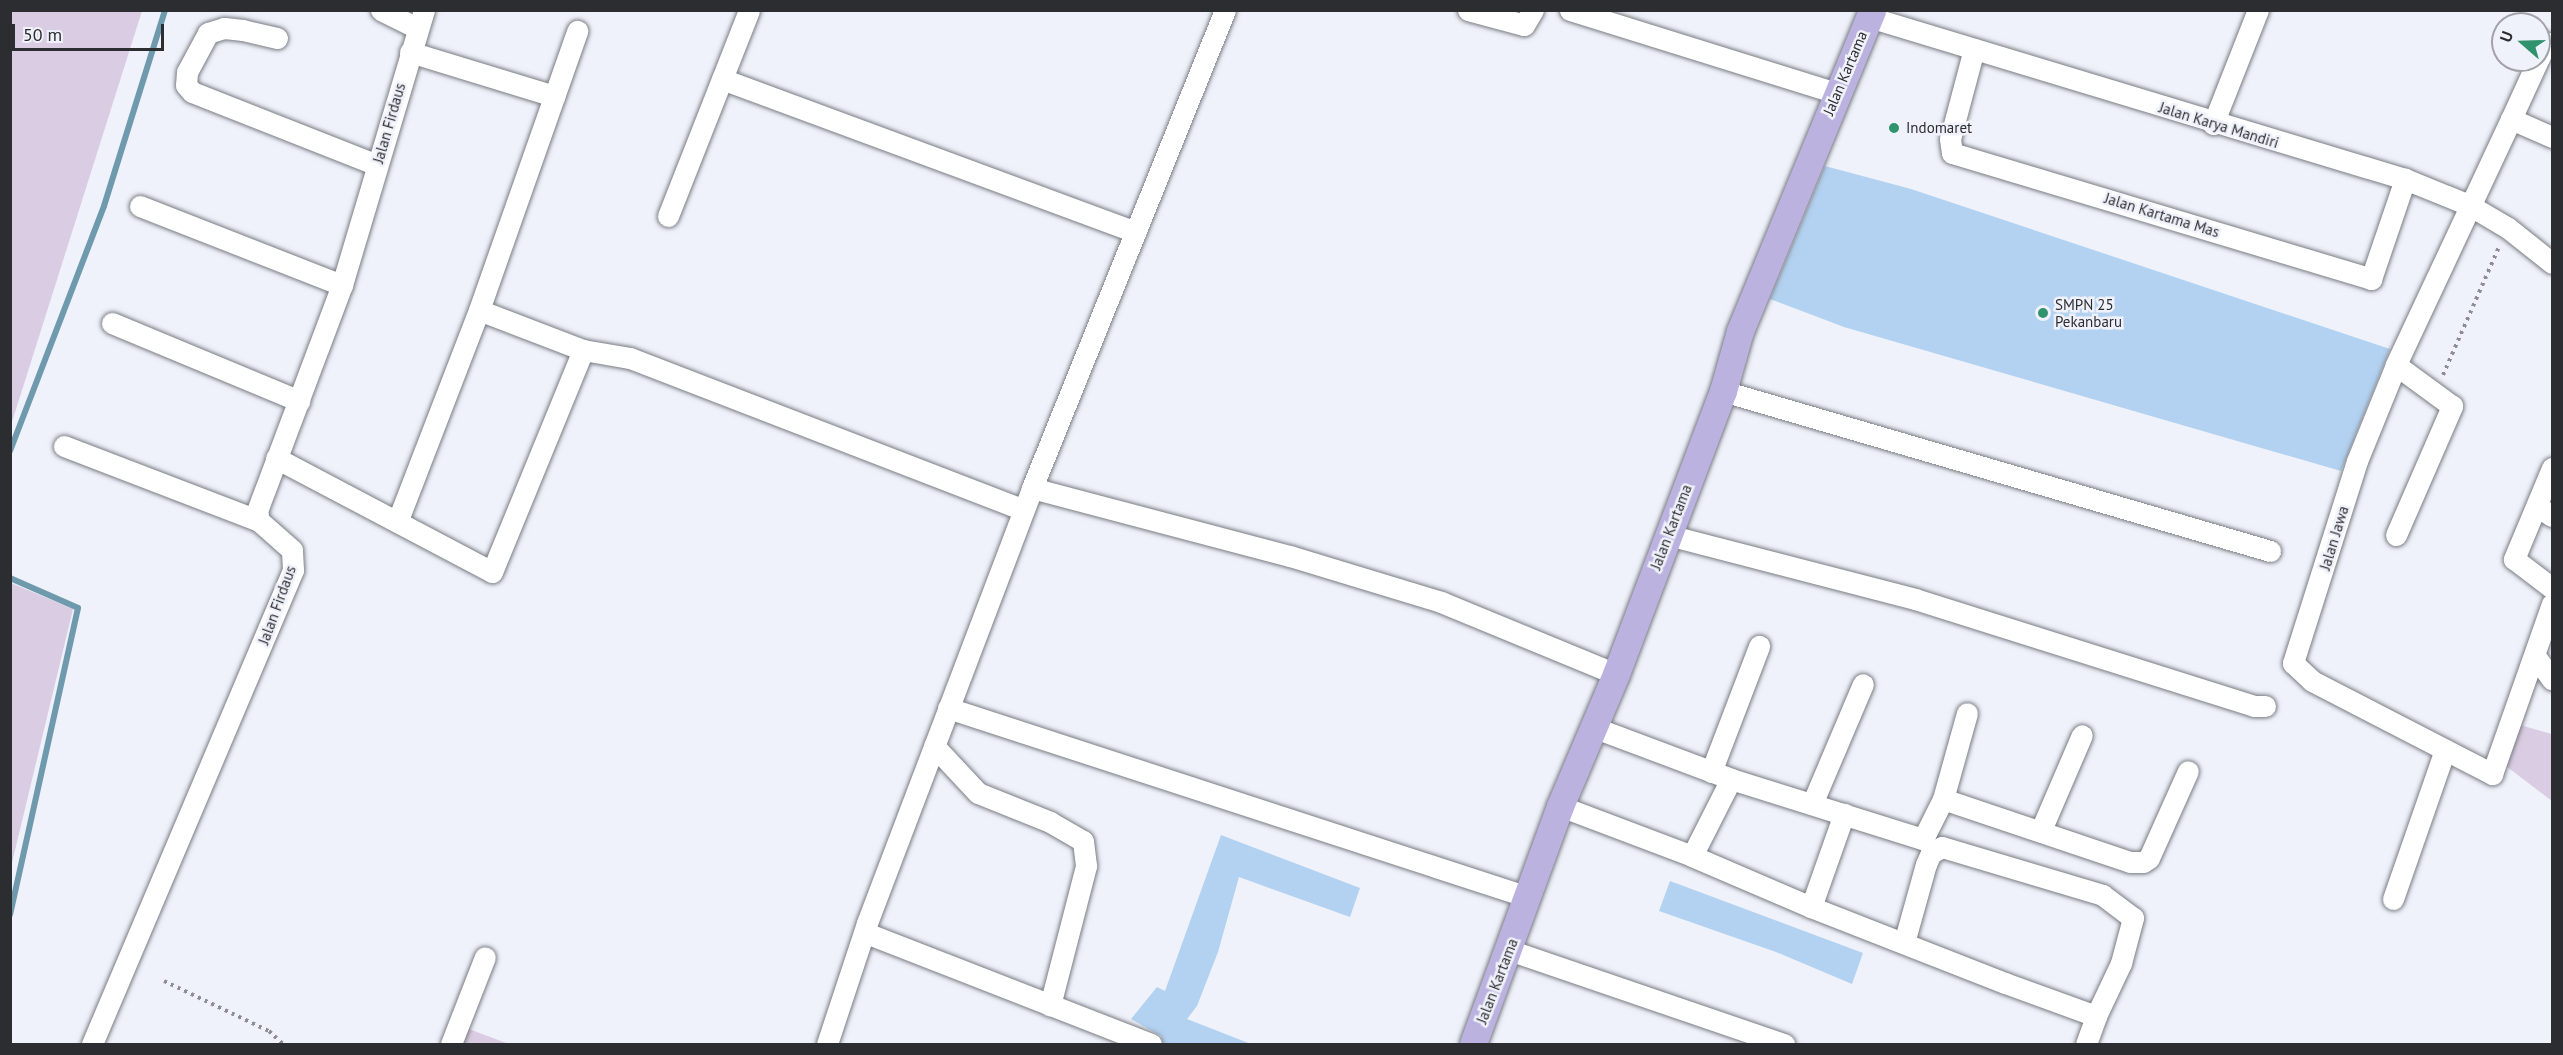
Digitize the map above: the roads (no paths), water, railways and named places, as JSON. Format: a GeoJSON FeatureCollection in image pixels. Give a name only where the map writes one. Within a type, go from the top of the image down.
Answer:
{"type":"FeatureCollection","features":[{"type":"Feature","properties":{"kind":"main road","name":"Jalan Kartama"},"geometry":{"type":"LineString","coordinates":[[1473,1044],[1560,806],[1616,674],[1723,391],[1740,331],[1836,93],[1871,14]]}},
{"type":"Feature","properties":{"kind":"street"},"geometry":{"type":"LineString","coordinates":[[381,10],[421,19]]}},
{"type":"Feature","properties":{"kind":"street"},"geometry":{"type":"LineString","coordinates":[[668,216],[749,10]]}},
{"type":"Feature","properties":{"kind":"street"},"geometry":{"type":"LineString","coordinates":[[826,1044],[948,708],[1032,488],[1226,10]]}},
{"type":"Feature","properties":{"kind":"street"},"geometry":{"type":"LineString","coordinates":[[1468,10],[1524,25],[1533,10]]}},
{"type":"Feature","properties":{"kind":"street"},"geometry":{"type":"LineString","coordinates":[[1570,10],[1836,93]]}},
{"type":"Feature","properties":{"kind":"street"},"geometry":{"type":"LineString","coordinates":[[2213,124],[2258,10]]}},
{"type":"Feature","properties":{"kind":"street","name":"Jalan Karya Mandiri"},"geometry":{"type":"LineString","coordinates":[[1871,14],[1974,50],[2213,124],[2406,179],[2469,205],[2508,228],[2553,263]]}},
{"type":"Feature","properties":{"kind":"street","name":"Jalan Firdaus"},"geometry":{"type":"LineString","coordinates":[[92,1044],[293,570],[292,550],[259,521],[257,511],[342,285],[421,19]]}},
{"type":"Feature","properties":{"kind":"street"},"geometry":{"type":"LineString","coordinates":[[277,38],[224,28],[208,33],[187,72],[186,85],[192,92],[377,165]]}},
{"type":"Feature","properties":{"kind":"street"},"geometry":{"type":"LineString","coordinates":[[397,522],[479,310],[577,31]]}},
{"type":"Feature","properties":{"kind":"street","name":"Jalan Kartama Mas"},"geometry":{"type":"LineString","coordinates":[[1974,50],[1950,139],[1952,153],[2371,279],[2406,179]]}},
{"type":"Feature","properties":{"kind":"street"},"geometry":{"type":"LineString","coordinates":[[410,52],[554,96]]}},
{"type":"Feature","properties":{"kind":"street","name":"Jalan Jawa"},"geometry":{"type":"LineString","coordinates":[[2533,72],[2396,365],[2357,461],[2293,663],[2312,681],[2492,774],[2535,656]]}},
{"type":"Feature","properties":{"kind":"street"},"geometry":{"type":"LineString","coordinates":[[722,79],[1136,232]]}},
{"type":"Feature","properties":{"kind":"street"},"geometry":{"type":"LineString","coordinates":[[2511,119],[2553,137]]}},
{"type":"Feature","properties":{"kind":"street"},"geometry":{"type":"LineString","coordinates":[[140,206],[342,285]]}},
{"type":"Feature","properties":{"kind":"street"},"geometry":{"type":"LineString","coordinates":[[479,310],[583,350],[630,358],[1024,510]]}},
{"type":"Feature","properties":{"kind":"street"},"geometry":{"type":"LineString","coordinates":[[112,323],[299,401]]}},
{"type":"Feature","properties":{"kind":"street"},"geometry":{"type":"LineString","coordinates":[[276,458],[492,572],[583,350]]}},
{"type":"Feature","properties":{"kind":"street"},"geometry":{"type":"LineString","coordinates":[[2396,365],[2452,406],[2396,535]]}},
{"type":"Feature","properties":{"kind":"street"},"geometry":{"type":"LineString","coordinates":[[1723,391],[2270,551]]}},
{"type":"Feature","properties":{"kind":"street"},"geometry":{"type":"LineString","coordinates":[[64,446],[259,521]]}},
{"type":"Feature","properties":{"kind":"street"},"geometry":{"type":"LineString","coordinates":[[2553,468],[2545,511],[2514,559],[2553,588]]}},
{"type":"Feature","properties":{"kind":"street"},"geometry":{"type":"LineString","coordinates":[[1032,488],[1441,602],[1616,674]]}},
{"type":"Feature","properties":{"kind":"street"},"geometry":{"type":"LineString","coordinates":[[1668,535],[1915,599],[2254,706],[2265,706]]}},
{"type":"Feature","properties":{"kind":"street"},"geometry":{"type":"LineString","coordinates":[[2553,604],[2535,656],[2540,667],[2553,679]]}},
{"type":"Feature","properties":{"kind":"street"},"geometry":{"type":"LineString","coordinates":[[1692,855],[1721,775],[1758,646]]}},
{"type":"Feature","properties":{"kind":"street"},"geometry":{"type":"LineString","coordinates":[[1812,804],[1863,684]]}},
{"type":"Feature","properties":{"kind":"street"},"geometry":{"type":"LineString","coordinates":[[948,708],[1528,897]]}},
{"type":"Feature","properties":{"kind":"street"},"geometry":{"type":"LineString","coordinates":[[1593,727],[1721,775],[1923,839],[1943,799],[1967,713]]}},
{"type":"Feature","properties":{"kind":"street"},"geometry":{"type":"LineString","coordinates":[[2041,830],[2082,735]]}},
{"type":"Feature","properties":{"kind":"street"},"geometry":{"type":"LineString","coordinates":[[934,746],[978,793],[1050,822],[1083,842],[1086,866],[1050,1005]]}},
{"type":"Feature","properties":{"kind":"street"},"geometry":{"type":"LineString","coordinates":[[2393,899],[2445,750]]}},
{"type":"Feature","properties":{"kind":"street"},"geometry":{"type":"LineString","coordinates":[[1943,799],[2130,861],[2143,862],[2149,858],[2188,771]]}},
{"type":"Feature","properties":{"kind":"street"},"geometry":{"type":"LineString","coordinates":[[1560,806],[1692,855],[1811,906],[2096,1016]]}},
{"type":"Feature","properties":{"kind":"street"},"geometry":{"type":"LineString","coordinates":[[1811,906],[1844,814]]}},
{"type":"Feature","properties":{"kind":"street"},"geometry":{"type":"LineString","coordinates":[[1904,943],[1926,864],[1931,853],[1942,847],[2103,895],[2133,918],[2133,927],[2086,1044]]}},
{"type":"Feature","properties":{"kind":"street"},"geometry":{"type":"LineString","coordinates":[[866,933],[1151,1044]]}},
{"type":"Feature","properties":{"kind":"street"},"geometry":{"type":"LineString","coordinates":[[1509,950],[1784,1044]]}},
{"type":"Feature","properties":{"kind":"street"},"geometry":{"type":"LineString","coordinates":[[451,1044],[485,957]]}},
{"type":"Feature","properties":{"kind":"waterway"},"geometry":{"type":"LineString","coordinates":[[10,451],[104,206],[165,10]]}},
{"type":"Feature","properties":{"kind":"waterway"},"geometry":{"type":"LineString","coordinates":[[10,578],[78,608],[10,915]]}},
{"type":"Feature","properties":{"kind":"place","name":"Indomaret"},"geometry":{"type":"Point","coordinates":[1894,128]}},
{"type":"Feature","properties":{"kind":"place","name":"SMPN 25 Pekanbaru"},"geometry":{"type":"Point","coordinates":[2043,313]}}]}
